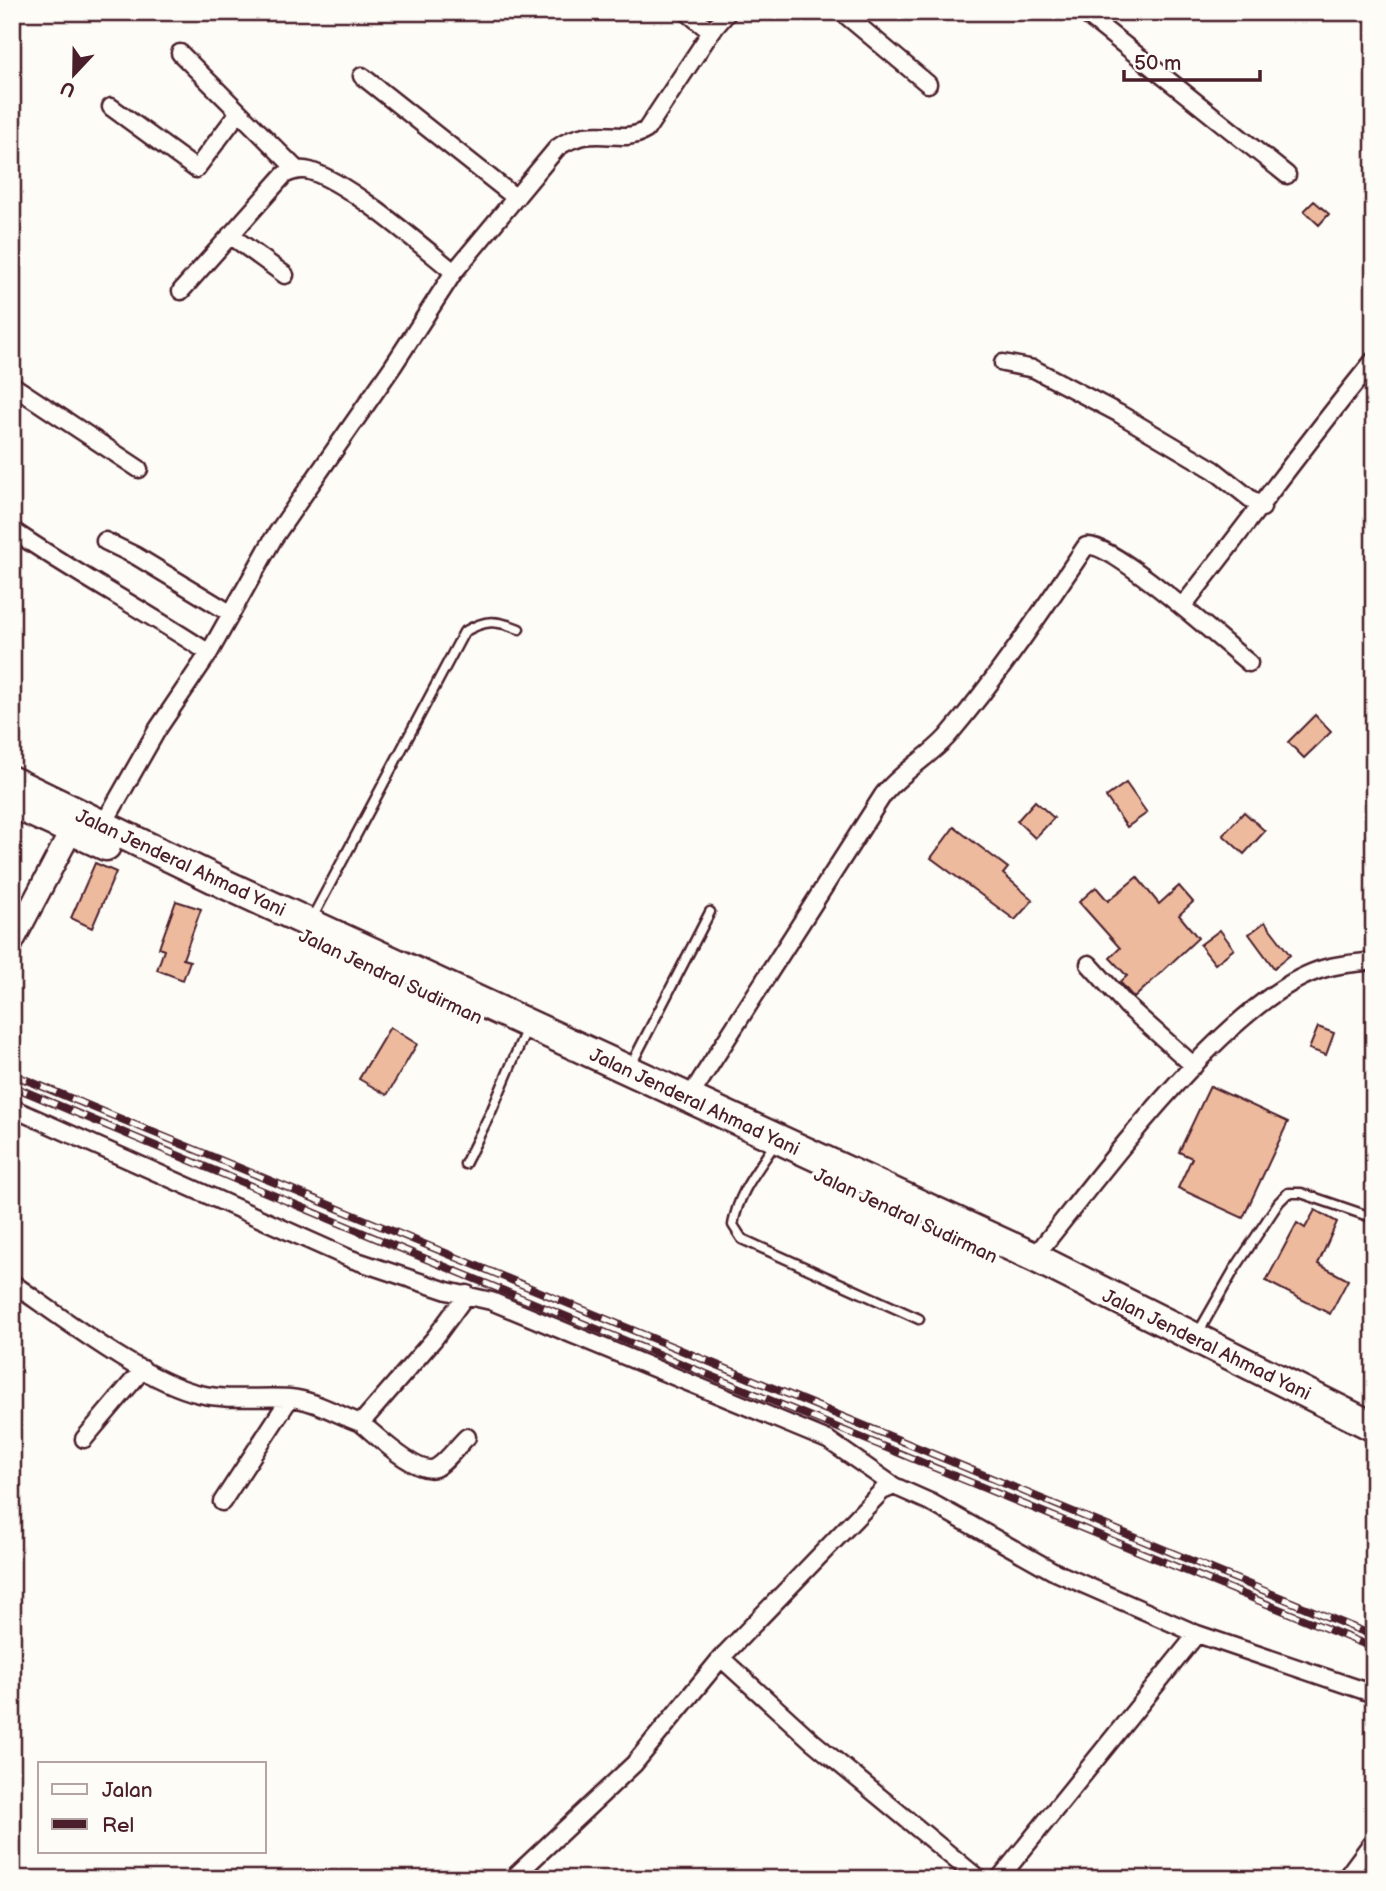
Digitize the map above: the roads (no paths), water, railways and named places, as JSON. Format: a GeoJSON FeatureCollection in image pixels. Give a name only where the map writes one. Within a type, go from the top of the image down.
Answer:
{"type":"FeatureCollection","features":[{"type":"Feature","properties":{"kind":"highway","name":"Jalan Jenderal Ahmad Yani"},"geometry":{"type":"LineString","coordinates":[[12,781],[309,922],[1034,1257],[1374,1427]]}},
{"type":"Feature","properties":{"kind":"highway","name":"Jalan Jendral Sudirman"},"geometry":{"type":"LineString","coordinates":[[12,803],[977,1248],[1374,1446]]}},
{"type":"Feature","properties":{"kind":"street"},"geometry":{"type":"LineString","coordinates":[[687,12],[711,32]]}},
{"type":"Feature","properties":{"kind":"street"},"geometry":{"type":"LineString","coordinates":[[103,825],[157,730],[209,653],[274,539],[454,272],[556,148],[568,140],[588,133],[638,135],[646,130],[727,12]]}},
{"type":"Feature","properties":{"kind":"street"},"geometry":{"type":"LineString","coordinates":[[842,12],[928,84]]}},
{"type":"Feature","properties":{"kind":"street"},"geometry":{"type":"LineString","coordinates":[[1083,12],[1287,175]]}},
{"type":"Feature","properties":{"kind":"street"},"geometry":{"type":"LineString","coordinates":[[180,53],[296,169]]}},
{"type":"Feature","properties":{"kind":"street"},"geometry":{"type":"LineString","coordinates":[[362,76],[516,198]]}},
{"type":"Feature","properties":{"kind":"street"},"geometry":{"type":"LineString","coordinates":[[111,107],[196,169],[239,112]]}},
{"type":"Feature","properties":{"kind":"street"},"geometry":{"type":"LineString","coordinates":[[181,291],[284,174],[296,169],[310,171],[335,183],[454,272]]}},
{"type":"Feature","properties":{"kind":"street"},"geometry":{"type":"LineString","coordinates":[[230,235],[285,275]]}},
{"type":"Feature","properties":{"kind":"street"},"geometry":{"type":"LineString","coordinates":[[1182,607],[1262,508],[1314,433],[1374,360]]}},
{"type":"Feature","properties":{"kind":"street"},"geometry":{"type":"LineString","coordinates":[[1003,363],[1034,369],[1118,413],[1214,470],[1262,508]]}},
{"type":"Feature","properties":{"kind":"street"},"geometry":{"type":"LineString","coordinates":[[12,385],[139,469]]}},
{"type":"Feature","properties":{"kind":"street"},"geometry":{"type":"LineString","coordinates":[[12,530],[70,569],[124,599],[209,653]]}},
{"type":"Feature","properties":{"kind":"street"},"geometry":{"type":"LineString","coordinates":[[105,541],[136,556],[230,613]]}},
{"type":"Feature","properties":{"kind":"street"},"geometry":{"type":"LineString","coordinates":[[689,1098],[884,794],[900,774],[944,740],[970,710],[1047,606],[1086,546],[1107,550],[1249,663]]}},
{"type":"Feature","properties":{"kind":"street"},"geometry":{"type":"LineString","coordinates":[[12,943],[71,831]]}},
{"type":"Feature","properties":{"kind":"street"},"geometry":{"type":"LineString","coordinates":[[1034,1257],[1194,1066],[1240,1020],[1286,986],[1325,968],[1374,961]]}},
{"type":"Feature","properties":{"kind":"street"},"geometry":{"type":"LineString","coordinates":[[1089,964],[1151,1029],[1194,1066]]}},
{"type":"Feature","properties":{"kind":"street"},"geometry":{"type":"LineString","coordinates":[[12,1108],[351,1259],[447,1291],[491,1301],[828,1440],[894,1486],[930,1502],[1054,1571],[1197,1634],[1374,1694]]}},
{"type":"Feature","properties":{"kind":"street"},"geometry":{"type":"LineString","coordinates":[[12,1283],[143,1368],[179,1388],[201,1395],[266,1400],[290,1398],[361,1423],[413,1464],[427,1468],[436,1468],[467,1437]]}},
{"type":"Feature","properties":{"kind":"street"},"geometry":{"type":"LineString","coordinates":[[361,1423],[434,1339],[467,1294]]}},
{"type":"Feature","properties":{"kind":"street"},"geometry":{"type":"LineString","coordinates":[[84,1438],[143,1368]]}},
{"type":"Feature","properties":{"kind":"street"},"geometry":{"type":"LineString","coordinates":[[222,1502],[290,1398]]}},
{"type":"Feature","properties":{"kind":"street"},"geometry":{"type":"LineString","coordinates":[[512,1879],[634,1764],[720,1658],[882,1491],[894,1486]]}},
{"type":"Feature","properties":{"kind":"street"},"geometry":{"type":"LineString","coordinates":[[999,1879],[1197,1634]]}},
{"type":"Feature","properties":{"kind":"street"},"geometry":{"type":"LineString","coordinates":[[720,1658],[812,1741],[979,1879]]}},
{"type":"Feature","properties":{"kind":"street"},"geometry":{"type":"LineString","coordinates":[[1345,1879],[1374,1840]]}},
{"type":"Feature","properties":{"kind":"lane"},"geometry":{"type":"LineString","coordinates":[[309,922],[464,632],[480,622],[495,620],[519,629]]}},
{"type":"Feature","properties":{"kind":"lane"},"geometry":{"type":"LineString","coordinates":[[629,1071],[710,912]]}},
{"type":"Feature","properties":{"kind":"lane"},"geometry":{"type":"LineString","coordinates":[[465,1164],[523,1037]]}},
{"type":"Feature","properties":{"kind":"lane"},"geometry":{"type":"LineString","coordinates":[[770,1151],[744,1188],[736,1208],[733,1225],[743,1239],[919,1319]]}},
{"type":"Feature","properties":{"kind":"lane"},"geometry":{"type":"LineString","coordinates":[[1195,1339],[1234,1270],[1279,1202],[1288,1193],[1301,1193],[1374,1218]]}},
{"type":"Feature","properties":{"kind":"railway"},"geometry":{"type":"LineString","coordinates":[[12,1074],[1374,1636]]}},
{"type":"Feature","properties":{"kind":"railway"},"geometry":{"type":"LineString","coordinates":[[12,1086],[1374,1648]]}}]}
